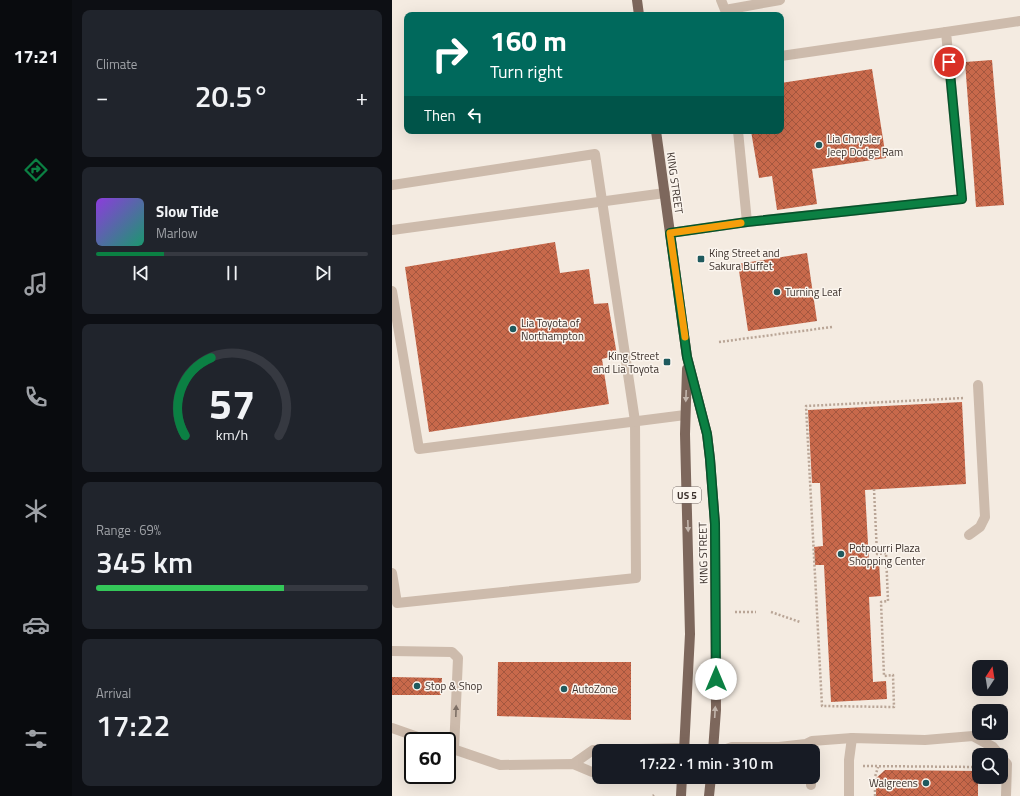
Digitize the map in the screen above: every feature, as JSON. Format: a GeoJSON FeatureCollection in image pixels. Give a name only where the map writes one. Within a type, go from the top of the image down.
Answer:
{"type":"FeatureCollection","features":[{"type":"Feature","properties":{"kind":"main road"},"geometry":{"type":"LineString","coordinates":[[637,0],[639,12]]}},
{"type":"Feature","properties":{"kind":"main road","name":"KING STREET"},"geometry":{"type":"LineString","coordinates":[[656,134],[687,357],[707,434],[715,524],[716,710],[714,744]]}},
{"type":"Feature","properties":{"kind":"main road","name":"KING STREET"},"geometry":{"type":"LineString","coordinates":[[684,744],[690,639],[686,415],[687,357]]}},
{"type":"Feature","properties":{"kind":"main road"},"geometry":{"type":"LineString","coordinates":[[681,796],[682,784]]}},
{"type":"Feature","properties":{"kind":"main road"},"geometry":{"type":"LineString","coordinates":[[709,796],[710,784]]}},
{"type":"Feature","properties":{"kind":"lane"},"geometry":{"type":"LineString","coordinates":[[724,8],[780,0]]}},
{"type":"Feature","properties":{"kind":"lane"},"geometry":{"type":"LineString","coordinates":[[784,56],[1020,21]]}},
{"type":"Feature","properties":{"kind":"lane"},"geometry":{"type":"LineString","coordinates":[[670,233],[747,222],[962,199],[946,32]]}},
{"type":"Feature","properties":{"kind":"lane"},"geometry":{"type":"LineString","coordinates":[[738,134],[747,222]]}},
{"type":"Feature","properties":{"kind":"lane"},"geometry":{"type":"LineString","coordinates":[[392,185],[595,154],[635,421],[636,578],[397,603],[392,573]]}},
{"type":"Feature","properties":{"kind":"lane"},"geometry":{"type":"LineString","coordinates":[[392,230],[665,193]]}},
{"type":"Feature","properties":{"kind":"lane"},"geometry":{"type":"LineString","coordinates":[[392,291],[419,449],[686,415]]}},
{"type":"Feature","properties":{"kind":"lane"},"geometry":{"type":"LineString","coordinates":[[969,535],[980,527],[986,517],[978,385]]}},
{"type":"Feature","properties":{"kind":"lane"},"geometry":{"type":"LineString","coordinates":[[392,651],[452,652],[458,658],[452,732]]}},
{"type":"Feature","properties":{"kind":"lane"},"geometry":{"type":"LineString","coordinates":[[392,728],[404,732]]}},
{"type":"Feature","properties":{"kind":"lane"},"geometry":{"type":"LineString","coordinates":[[810,744],[812,741],[852,738],[925,740],[973,736],[994,748]]}},
{"type":"Feature","properties":{"kind":"lane"},"geometry":{"type":"LineString","coordinates":[[848,796],[848,760],[852,738]]}},
{"type":"Feature","properties":{"kind":"lane"},"geometry":{"type":"LineString","coordinates":[[456,750],[500,765],[573,764],[592,772]]}},
{"type":"Feature","properties":{"kind":"lane"},"geometry":{"type":"LineString","coordinates":[[573,764],[592,751]]}},
{"type":"Feature","properties":{"kind":"lane"},"geometry":{"type":"LineString","coordinates":[[1006,784],[1006,796]]}},
{"type":"Feature","properties":{"kind":"path"},"geometry":{"type":"LineString","coordinates":[[719,342],[832,327]]}},
{"type":"Feature","properties":{"kind":"path"},"geometry":{"type":"LineString","coordinates":[[874,489],[877,554],[886,554],[888,602],[881,602],[884,676],[893,676],[894,707],[822,706],[806,406],[979,397]]}},
{"type":"Feature","properties":{"kind":"path"},"geometry":{"type":"LineString","coordinates":[[735,612],[756,612]]}},
{"type":"Feature","properties":{"kind":"path"},"geometry":{"type":"LineString","coordinates":[[771,612],[800,622]]}},
{"type":"Feature","properties":{"kind":"path"},"geometry":{"type":"LineString","coordinates":[[859,766],[972,767]]}},
{"type":"Feature","properties":{"kind":"path"},"geometry":{"type":"LineString","coordinates":[[875,796],[875,777],[878,767]]}},
{"type":"Feature","properties":{"kind":"building"},"geometry":{"type":"Polygon","coordinates":[[[992,60],[1004,205],[976,207],[965,62],[992,60]]]}},
{"type":"Feature","properties":{"kind":"building","name":"Lia Chrysler Jeep Dodge Ram"},"geometry":{"type":"Polygon","coordinates":[[[872,69],[886,158],[812,169],[817,204],[777,210],[772,176],[759,178],[752,134],[784,134],[784,83],[872,69]]]}},
{"type":"Feature","properties":{"kind":"building","name":"Lia Toyota of Northampton"},"geometry":{"type":"Polygon","coordinates":[[[555,242],[560,273],[589,269],[594,304],[608,303],[617,355],[602,359],[609,404],[429,432],[405,267],[555,242]]]}},
{"type":"Feature","properties":{"kind":"building","name":"Turning Leaf"},"geometry":{"type":"Polygon","coordinates":[[[807,253],[817,321],[748,331],[738,264],[807,253]]]}},
{"type":"Feature","properties":{"kind":"building","name":"Potpourri Plaza Shopping Center"},"geometry":{"type":"Polygon","coordinates":[[[962,402],[966,484],[865,490],[869,562],[879,561],[881,596],[869,597],[873,682],[886,681],[887,699],[831,702],[824,565],[815,565],[814,547],[823,546],[820,483],[812,483],[808,410],[962,402]]]}},
{"type":"Feature","properties":{"kind":"building","name":"AutoZone"},"geometry":{"type":"Polygon","coordinates":[[[498,662],[631,662],[631,720],[497,716],[498,662]]]}},
{"type":"Feature","properties":{"kind":"building","name":"Stop & Shop"},"geometry":{"type":"Polygon","coordinates":[[[392,677],[442,678],[441,695],[392,695],[392,677]]]}},
{"type":"Feature","properties":{"kind":"building","name":"Walgreens"},"geometry":{"type":"Polygon","coordinates":[[[885,770],[972,771],[972,784],[978,784],[978,796],[876,796],[876,784],[873,781],[885,770]]]}},
{"type":"Feature","properties":{"kind":"slow traffic"},"geometry":{"type":"LineString","coordinates":[[685,337],[670,233],[741,223]]}},
{"type":"Feature","properties":{"kind":"place","name":"Lia Chrysler Jeep Dodge Ram"},"geometry":{"type":"Point","coordinates":[819,145]}},
{"type":"Feature","properties":{"kind":"place","name":"King Street and Sakura Buffet"},"geometry":{"type":"Point","coordinates":[701,259]}},
{"type":"Feature","properties":{"kind":"place","name":"Turning Leaf"},"geometry":{"type":"Point","coordinates":[777,292]}},
{"type":"Feature","properties":{"kind":"place","name":"Lia Toyota of Northampton"},"geometry":{"type":"Point","coordinates":[513,329]}},
{"type":"Feature","properties":{"kind":"place","name":"King Street and Lia Toyota"},"geometry":{"type":"Point","coordinates":[667,362]}},
{"type":"Feature","properties":{"kind":"place","name":"Potpourri Plaza Shopping Center"},"geometry":{"type":"Point","coordinates":[841,554]}},
{"type":"Feature","properties":{"kind":"place","name":"Stop & Shop"},"geometry":{"type":"Point","coordinates":[417,686]}},
{"type":"Feature","properties":{"kind":"place","name":"AutoZone"},"geometry":{"type":"Point","coordinates":[564,689]}},
{"type":"Feature","properties":{"kind":"place","name":"Walgreens"},"geometry":{"type":"Point","coordinates":[926,783]}},
{"type":"Feature","properties":{"kind":"route"},"geometry":{"type":"LineString","coordinates":[[716,679],[715,524],[710,459],[707,434],[687,357],[670,233],[747,222],[962,199],[949,62]]}}]}
